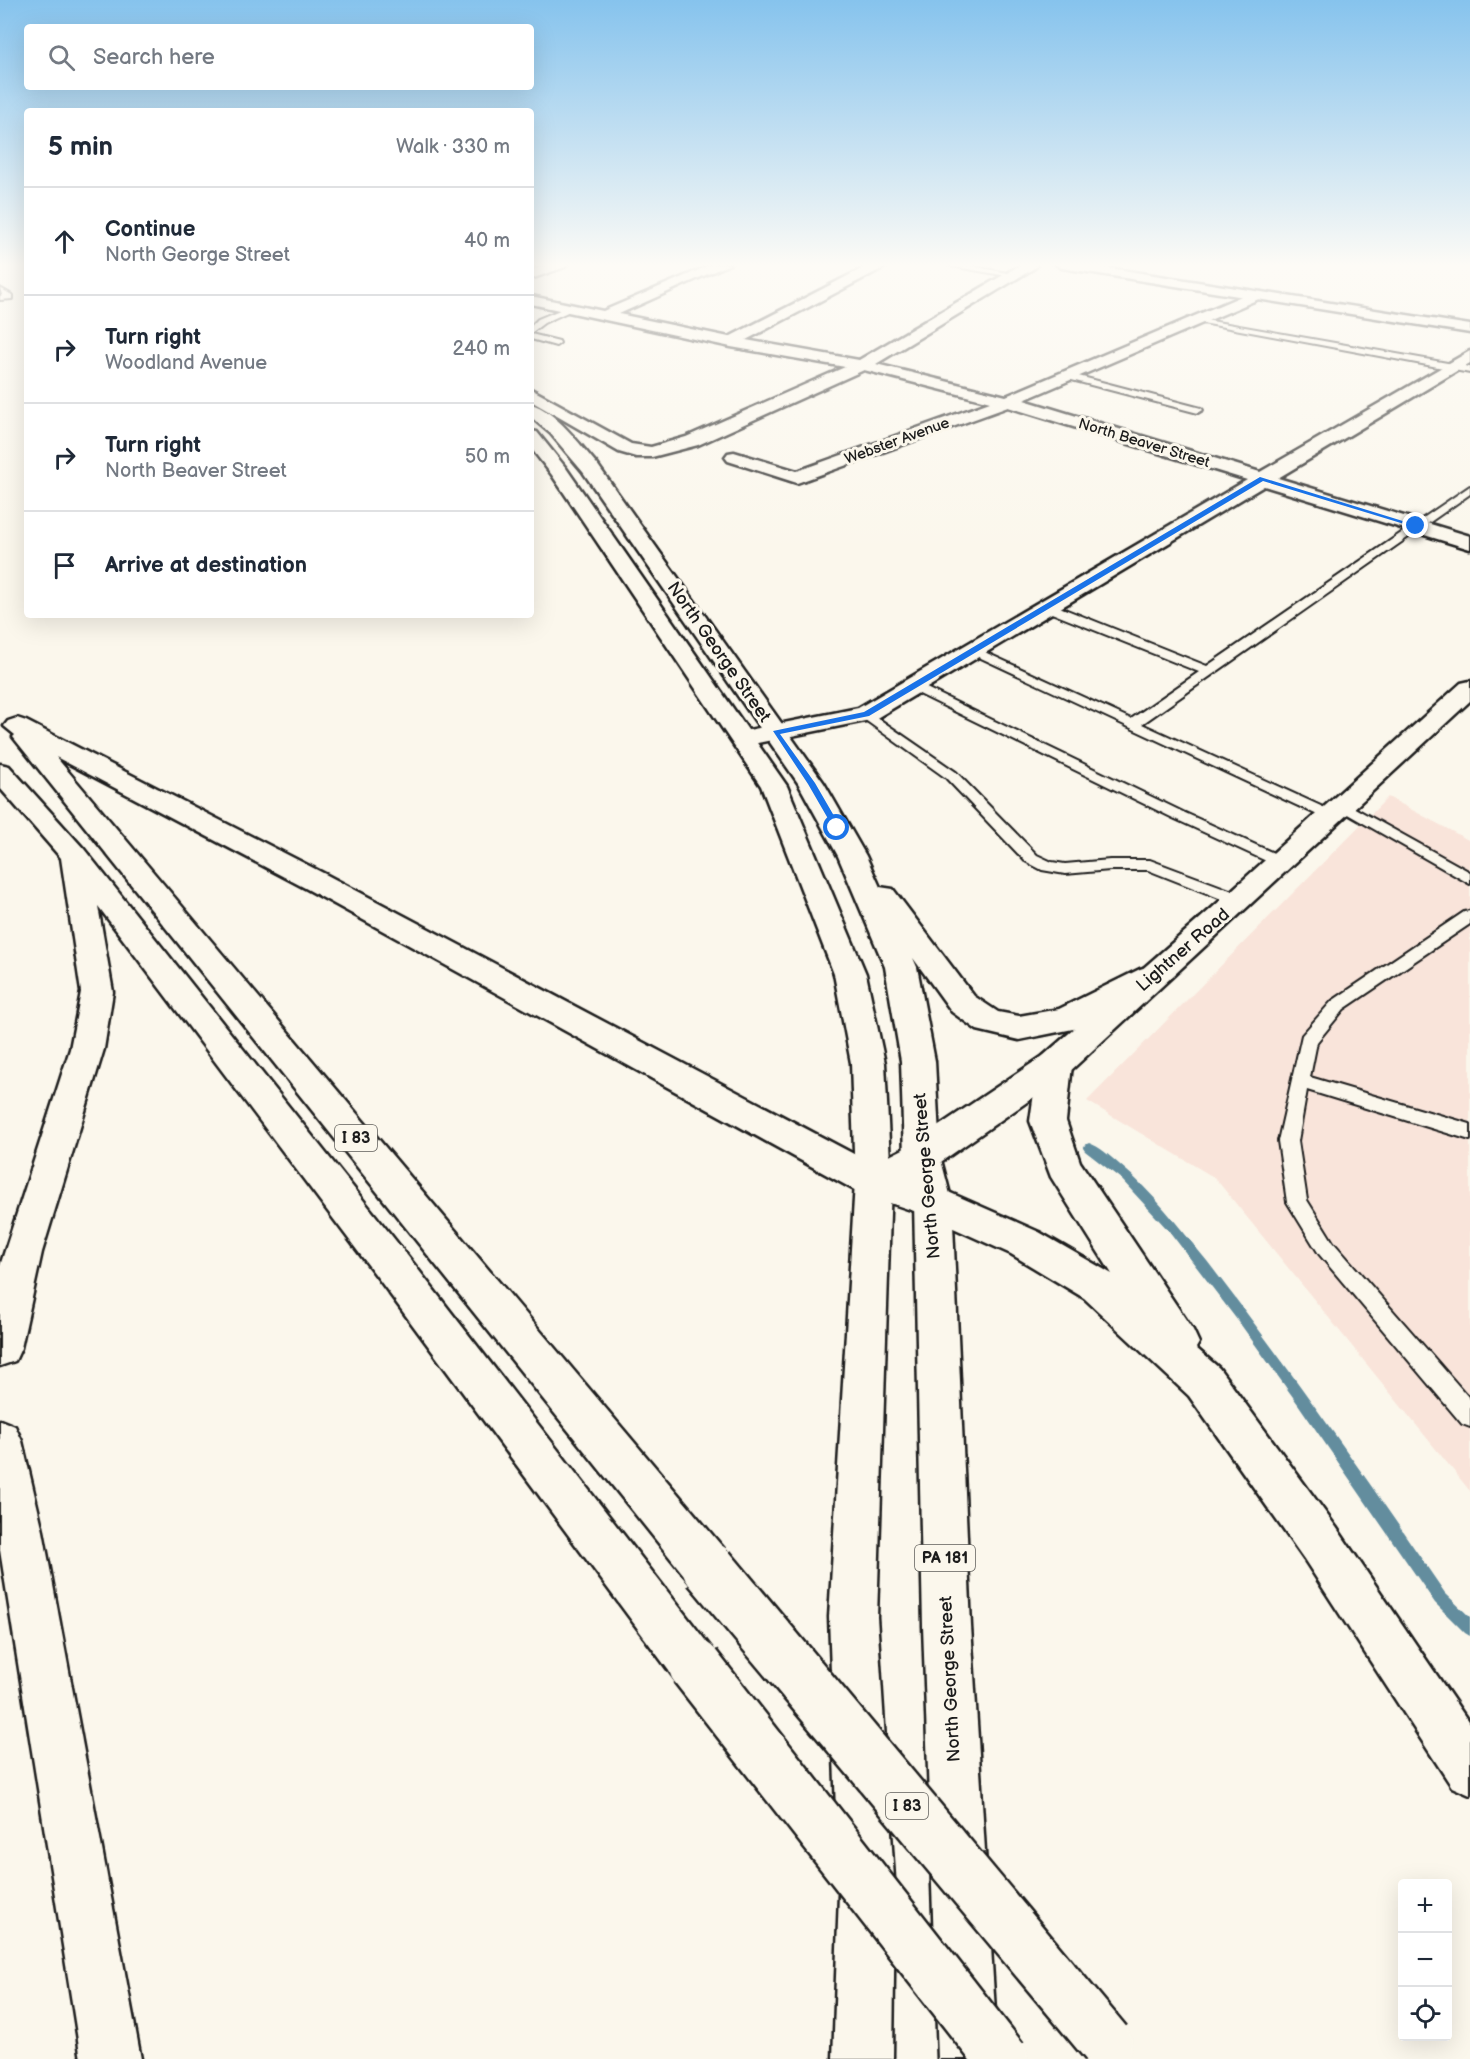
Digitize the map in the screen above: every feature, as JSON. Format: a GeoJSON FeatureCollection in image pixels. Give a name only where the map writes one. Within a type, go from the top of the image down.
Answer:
{"type":"FeatureCollection","features":[{"type":"Feature","properties":{"kind":"main road","name":"North Beaver Street"},"geometry":{"type":"LineString","coordinates":[[839,360],[1008,401],[1470,543]]}},
{"type":"Feature","properties":{"kind":"main road"},"geometry":{"type":"LineString","coordinates":[[534,396],[625,448],[636,452],[652,452],[692,441],[869,360]]}},
{"type":"Feature","properties":{"kind":"main road","name":"Webster Avenue"},"geometry":{"type":"LineString","coordinates":[[734,458],[797,477],[1008,401],[1104,360]]}},
{"type":"Feature","properties":{"kind":"main road"},"geometry":{"type":"LineString","coordinates":[[743,738],[866,714],[1262,479],[1461,368]]}},
{"type":"Feature","properties":{"kind":"main road","name":"North George Street"},"geometry":{"type":"LineString","coordinates":[[534,411],[556,429],[590,468],[812,783],[852,856],[901,967],[918,1061],[922,1156],[933,1202],[947,1626],[968,2059]]}},
{"type":"Feature","properties":{"kind":"main road","name":"North George Street"},"geometry":{"type":"LineString","coordinates":[[534,440],[559,472],[774,786],[850,974],[868,1063],[873,1182],[853,1617],[867,1894],[862,2059]]}},
{"type":"Feature","properties":{"kind":"main road","name":"Lightner Road"},"geometry":{"type":"LineString","coordinates":[[873,1182],[922,1156],[1055,1065],[1240,900],[1470,688]]}},
{"type":"Feature","properties":{"kind":"main road"},"geometry":{"type":"LineString","coordinates":[[8,719],[317,882],[873,1182],[933,1202],[1025,1243],[1098,1286],[1204,1382]]}},
{"type":"Feature","properties":{"kind":"main road","name":"I 83"},"geometry":{"type":"LineString","coordinates":[[8,719],[709,1568],[1112,2051]]}},
{"type":"Feature","properties":{"kind":"main road","name":"I 83"},"geometry":{"type":"LineString","coordinates":[[0,772],[74,855],[389,1262],[694,1666],[1002,2059]]}},
{"type":"Feature","properties":{"kind":"main road"},"geometry":{"type":"LineString","coordinates":[[0,1348],[23,1252],[87,1049],[97,992],[74,855]]}},
{"type":"Feature","properties":{"kind":"main road"},"geometry":{"type":"LineString","coordinates":[[852,856],[963,1004],[989,1022],[1019,1028],[1066,1020],[1151,977]]}},
{"type":"Feature","properties":{"kind":"main road"},"geometry":{"type":"LineString","coordinates":[[1055,1065],[1048,1121],[1064,1167],[1204,1382],[1320,1544],[1470,1768]]}},
{"type":"Feature","properties":{"kind":"main road"},"geometry":{"type":"LineString","coordinates":[[0,1441],[20,1531],[111,2059]]}},
{"type":"Feature","properties":{"kind":"lane"},"geometry":{"type":"LineString","coordinates":[[1417,360],[1461,368]]}},
{"type":"Feature","properties":{"kind":"lane"},"geometry":{"type":"LineString","coordinates":[[1067,376],[1198,410]]}},
{"type":"Feature","properties":{"kind":"lane"},"geometry":{"type":"LineString","coordinates":[[1131,724],[1470,489]]}},
{"type":"Feature","properties":{"kind":"lane"},"geometry":{"type":"LineString","coordinates":[[1048,607],[1208,671]]}},
{"type":"Feature","properties":{"kind":"lane"},"geometry":{"type":"LineString","coordinates":[[974,652],[1131,724],[1337,811],[1470,879]]}},
{"type":"Feature","properties":{"kind":"lane"},"geometry":{"type":"LineString","coordinates":[[914,686],[1281,862]]}},
{"type":"Feature","properties":{"kind":"lane"},"geometry":{"type":"LineString","coordinates":[[866,714],[951,775],[1031,858],[1048,867],[1065,869],[1110,865],[1150,865],[1240,900]]}},
{"type":"Feature","properties":{"kind":"lane"},"geometry":{"type":"LineString","coordinates":[[1470,916],[1338,1005],[1308,1040],[1288,1141],[1297,1202],[1326,1248],[1470,1416]]}},
{"type":"Feature","properties":{"kind":"lane"},"geometry":{"type":"LineString","coordinates":[[1300,1081],[1470,1132]]}},
{"type":"Feature","properties":{"kind":"shaded area"},"geometry":{"type":"Polygon","coordinates":[[[1388,797],[1470,841],[1470,1491],[1215,1178],[1087,1101],[1388,797]]]}},
{"type":"Feature","properties":{"kind":"waterway"},"geometry":{"type":"LineString","coordinates":[[1089,1148],[1108,1161],[1142,1192],[1173,1228],[1302,1399],[1440,1598],[1470,1628]]}},
{"type":"Feature","properties":{"kind":"route"},"geometry":{"type":"LineString","coordinates":[[837,828],[812,783],[776,733],[866,714],[1262,479],[1416,526]]}}]}
